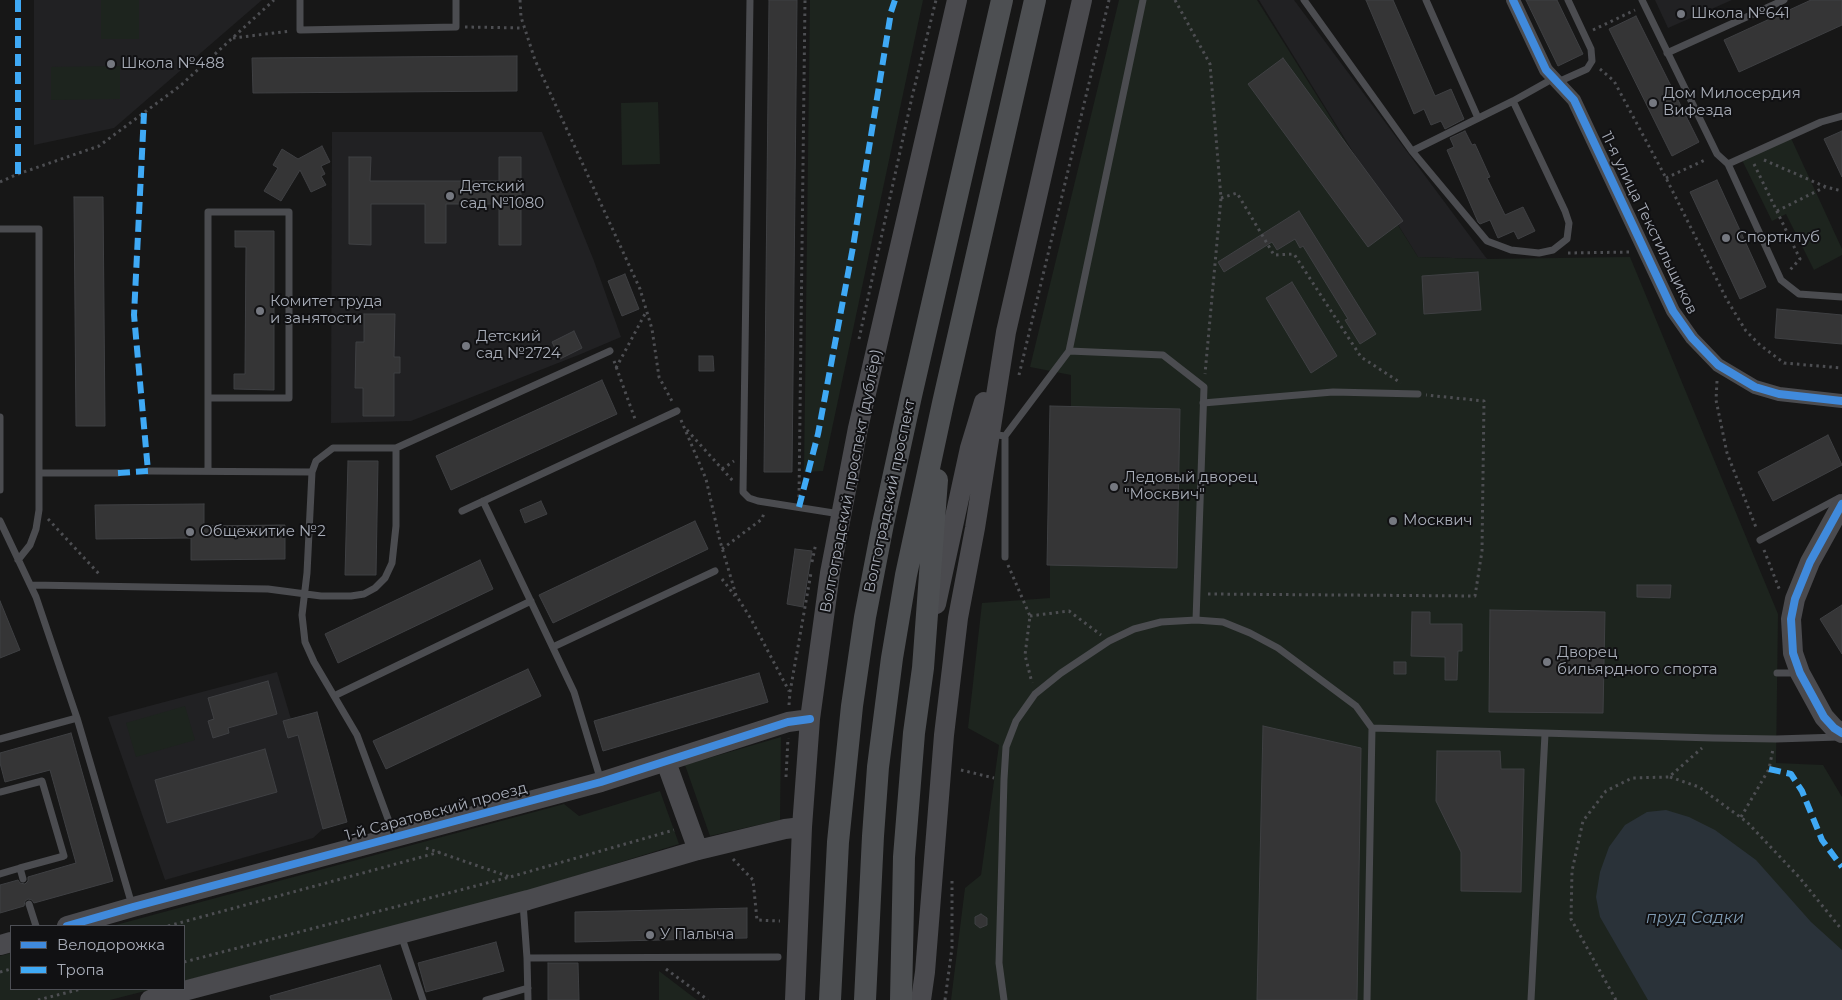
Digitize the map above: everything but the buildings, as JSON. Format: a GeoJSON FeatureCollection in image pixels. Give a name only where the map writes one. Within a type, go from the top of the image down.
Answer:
{"type":"FeatureCollection","features":[{"type":"Feature","properties":{"kind":"main road","name":"Волгоградский проспект (дублёр)"},"geometry":{"type":"LineString","coordinates":[[795,1000],[802,827],[810,719],[818,652],[841,514],[858,428],[957,0]]}},
{"type":"Feature","properties":{"kind":"main road","name":"Волгоградский проспект"},"geometry":{"type":"LineString","coordinates":[[830,1000],[838,833],[852,706],[865,617],[899,451],[1002,0]]}},
{"type":"Feature","properties":{"kind":"main road","name":"Волгоградский проспект"},"geometry":{"type":"LineString","coordinates":[[865,1000],[878,767],[909,559],[1035,0]]}},
{"type":"Feature","properties":{"kind":"main road"},"geometry":{"type":"LineString","coordinates":[[901,1000],[904,857],[914,733],[923,668],[946,552],[970,448],[1006,332],[1082,0]]}},
{"type":"Feature","properties":{"kind":"main road"},"geometry":{"type":"LineString","coordinates":[[921,1000],[926,962],[945,726],[958,618],[997,435],[1006,332]]}},
{"type":"Feature","properties":{"kind":"main road"},"geometry":{"type":"LineString","coordinates":[[923,668],[943,403]]}},
{"type":"Feature","properties":{"kind":"main road"},"geometry":{"type":"LineString","coordinates":[[1842,504],[1810,562],[1795,599],[1791,619],[1793,653],[1800,673],[1824,717],[1842,735]]}},
{"type":"Feature","properties":{"kind":"main road","name":"1-й Саратовский проезд"},"geometry":{"type":"LineString","coordinates":[[70,925],[601,782],[780,725],[810,719]]}},
{"type":"Feature","properties":{"kind":"main road"},"geometry":{"type":"LineString","coordinates":[[666,762],[698,850]]}},
{"type":"Feature","properties":{"kind":"main road"},"geometry":{"type":"LineString","coordinates":[[150,1000],[187,994],[523,901],[698,850],[784,829],[802,827]]}},
{"type":"Feature","properties":{"kind":"street","name":"11-я улица Текстильщиков"},"geometry":{"type":"LineString","coordinates":[[1513,0],[1553,77],[1574,100],[1673,311],[1692,338],[1718,365],[1755,388],[1779,394],[1842,401]]}},
{"type":"Feature","properties":{"kind":"lane"},"geometry":{"type":"LineString","coordinates":[[300,0],[300,30],[456,27],[456,0]]}},
{"type":"Feature","properties":{"kind":"lane"},"geometry":{"type":"LineString","coordinates":[[750,0],[743,492],[749,498],[841,514]]}},
{"type":"Feature","properties":{"kind":"lane"},"geometry":{"type":"LineString","coordinates":[[1005,557],[997,435],[1069,351],[1143,0]]}},
{"type":"Feature","properties":{"kind":"lane"},"geometry":{"type":"LineString","coordinates":[[1304,0],[1412,151],[1488,241],[1510,250],[1540,253],[1553,250],[1567,239],[1569,223],[1513,101]]}},
{"type":"Feature","properties":{"kind":"lane"},"geometry":{"type":"LineString","coordinates":[[1426,0],[1478,118]]}},
{"type":"Feature","properties":{"kind":"lane"},"geometry":{"type":"LineString","coordinates":[[1412,151],[1513,101],[1553,77],[1587,69],[1592,61],[1592,49],[1568,0]]}},
{"type":"Feature","properties":{"kind":"lane"},"geometry":{"type":"LineString","coordinates":[[1667,53],[1784,0]]}},
{"type":"Feature","properties":{"kind":"lane"},"geometry":{"type":"LineString","coordinates":[[1643,3],[1717,154],[1728,164],[1781,280],[1799,294],[1842,297]]}},
{"type":"Feature","properties":{"kind":"lane"},"geometry":{"type":"LineString","coordinates":[[1728,164],[1821,122],[1842,116]]}},
{"type":"Feature","properties":{"kind":"lane"},"geometry":{"type":"LineString","coordinates":[[208,398],[289,398],[289,212],[208,212],[208,398],[208,471]]}},
{"type":"Feature","properties":{"kind":"lane"},"geometry":{"type":"LineString","coordinates":[[0,229],[39,229],[39,510],[36,529],[30,545],[18,560]]}},
{"type":"Feature","properties":{"kind":"lane"},"geometry":{"type":"LineString","coordinates":[[395,837],[357,734],[314,662],[305,642],[302,615],[307,573],[312,472],[316,462],[333,448],[396,448],[610,351]]}},
{"type":"Feature","properties":{"kind":"lane"},"geometry":{"type":"LineString","coordinates":[[1069,351],[1162,356],[1204,387],[1196,620]]}},
{"type":"Feature","properties":{"kind":"lane"},"geometry":{"type":"LineString","coordinates":[[1203,403],[1333,392],[1418,394]]}},
{"type":"Feature","properties":{"kind":"lane"},"geometry":{"type":"LineString","coordinates":[[462,511],[677,411]]}},
{"type":"Feature","properties":{"kind":"lane"},"geometry":{"type":"LineString","coordinates":[[0,417],[0,490]]}},
{"type":"Feature","properties":{"kind":"lane"},"geometry":{"type":"LineString","coordinates":[[31,585],[268,589],[321,596],[351,596],[369,591],[385,578],[392,563],[395,545],[396,448]]}},
{"type":"Feature","properties":{"kind":"lane"},"geometry":{"type":"LineString","coordinates":[[148,471],[312,472]]}},
{"type":"Feature","properties":{"kind":"lane"},"geometry":{"type":"LineString","coordinates":[[39,473],[118,473]]}},
{"type":"Feature","properties":{"kind":"lane"},"geometry":{"type":"LineString","coordinates":[[1760,540],[1842,496]]}},
{"type":"Feature","properties":{"kind":"lane"},"geometry":{"type":"LineString","coordinates":[[483,500],[574,692],[601,782]]}},
{"type":"Feature","properties":{"kind":"lane"},"geometry":{"type":"LineString","coordinates":[[0,521],[36,597],[77,718],[133,907]]}},
{"type":"Feature","properties":{"kind":"lane"},"geometry":{"type":"LineString","coordinates":[[552,647],[715,571]]}},
{"type":"Feature","properties":{"kind":"lane"},"geometry":{"type":"LineString","coordinates":[[334,696],[531,601]]}},
{"type":"Feature","properties":{"kind":"lane"},"geometry":{"type":"LineString","coordinates":[[1004,1000],[999,963],[1004,779],[1006,747],[1016,721],[1035,694],[1061,673],[1109,640],[1134,629],[1161,622],[1196,620],[1223,622],[1250,633],[1278,648],[1356,706],[1372,728],[1367,1000]]}},
{"type":"Feature","properties":{"kind":"lane"},"geometry":{"type":"LineString","coordinates":[[1777,673],[1800,673]]}},
{"type":"Feature","properties":{"kind":"lane"},"geometry":{"type":"LineString","coordinates":[[0,739],[77,718]]}},
{"type":"Feature","properties":{"kind":"lane"},"geometry":{"type":"LineString","coordinates":[[1372,728],[1776,739],[1842,735]]}},
{"type":"Feature","properties":{"kind":"lane"},"geometry":{"type":"LineString","coordinates":[[1531,1000],[1545,734]]}},
{"type":"Feature","properties":{"kind":"lane"},"geometry":{"type":"LineString","coordinates":[[0,792],[42,780],[64,856],[0,874]]}},
{"type":"Feature","properties":{"kind":"lane"},"geometry":{"type":"LineString","coordinates":[[20,868],[23,879]]}},
{"type":"Feature","properties":{"kind":"lane"},"geometry":{"type":"LineString","coordinates":[[523,901],[528,1000]]}},
{"type":"Feature","properties":{"kind":"lane"},"geometry":{"type":"LineString","coordinates":[[29,904],[36,925]]}},
{"type":"Feature","properties":{"kind":"lane"},"geometry":{"type":"LineString","coordinates":[[401,934],[423,1000]]}},
{"type":"Feature","properties":{"kind":"lane"},"geometry":{"type":"LineString","coordinates":[[527,958],[778,957]]}},
{"type":"Feature","properties":{"kind":"lane"},"geometry":{"type":"LineString","coordinates":[[486,1000],[528,988]]}},
{"type":"Feature","properties":{"kind":"path"},"geometry":{"type":"LineString","coordinates":[[0,182],[99,146],[180,86],[274,0]]}},
{"type":"Feature","properties":{"kind":"path"},"geometry":{"type":"LineString","coordinates":[[520,0],[520,17],[536,60],[640,289],[652,329],[659,377],[677,411],[706,479],[722,549],[736,595],[790,692]]}},
{"type":"Feature","properties":{"kind":"path"},"geometry":{"type":"LineString","coordinates":[[799,507],[805,0]]}},
{"type":"Feature","properties":{"kind":"path"},"geometry":{"type":"LineString","coordinates":[[858,343],[912,97],[936,0]]}},
{"type":"Feature","properties":{"kind":"path"},"geometry":{"type":"LineString","coordinates":[[1175,0],[1210,64],[1221,198],[1204,387]]}},
{"type":"Feature","properties":{"kind":"path"},"geometry":{"type":"LineString","coordinates":[[1584,34],[1643,3]]}},
{"type":"Feature","properties":{"kind":"path"},"geometry":{"type":"LineString","coordinates":[[456,27],[524,28]]}},
{"type":"Feature","properties":{"kind":"path"},"geometry":{"type":"LineString","coordinates":[[232,38],[300,30]]}},
{"type":"Feature","properties":{"kind":"path"},"geometry":{"type":"LineString","coordinates":[[1592,61],[1614,81],[1666,178],[1727,300],[1746,331],[1760,345],[1784,363],[1842,368]]}},
{"type":"Feature","properties":{"kind":"path"},"geometry":{"type":"LineString","coordinates":[[1666,178],[1717,154]]}},
{"type":"Feature","properties":{"kind":"path"},"geometry":{"type":"LineString","coordinates":[[1750,154],[1826,186],[1842,190]]}},
{"type":"Feature","properties":{"kind":"path"},"geometry":{"type":"LineString","coordinates":[[1750,154],[1800,259],[1781,280]]}},
{"type":"Feature","properties":{"kind":"path"},"geometry":{"type":"LineString","coordinates":[[1777,211],[1826,186]]}},
{"type":"Feature","properties":{"kind":"path"},"geometry":{"type":"LineString","coordinates":[[1197,594],[1475,596],[1482,551],[1484,401],[1418,394],[1361,357],[1294,254],[1274,255],[1237,193],[1221,198]]}},
{"type":"Feature","properties":{"kind":"path"},"geometry":{"type":"LineString","coordinates":[[1540,253],[1646,251]]}},
{"type":"Feature","properties":{"kind":"path"},"geometry":{"type":"LineString","coordinates":[[616,368],[646,311]]}},
{"type":"Feature","properties":{"kind":"path"},"geometry":{"type":"LineString","coordinates":[[610,351],[638,428]]}},
{"type":"Feature","properties":{"kind":"path"},"geometry":{"type":"LineString","coordinates":[[1718,365],[1716,400],[1727,453],[1781,593]]}},
{"type":"Feature","properties":{"kind":"path"},"geometry":{"type":"LineString","coordinates":[[684,428],[743,492]]}},
{"type":"Feature","properties":{"kind":"path"},"geometry":{"type":"LineString","coordinates":[[722,549],[762,520],[768,502]]}},
{"type":"Feature","properties":{"kind":"path"},"geometry":{"type":"LineString","coordinates":[[39,510],[110,586]]}},
{"type":"Feature","properties":{"kind":"path"},"geometry":{"type":"LineString","coordinates":[[1005,557],[1030,616],[1025,655],[1035,694]]}},
{"type":"Feature","properties":{"kind":"path"},"geometry":{"type":"LineString","coordinates":[[715,571],[742,604]]}},
{"type":"Feature","properties":{"kind":"path"},"geometry":{"type":"LineString","coordinates":[[1030,616],[1069,611],[1109,640]]}},
{"type":"Feature","properties":{"kind":"path"},"geometry":{"type":"LineString","coordinates":[[1669,777],[1713,738]]}},
{"type":"Feature","properties":{"kind":"path"},"geometry":{"type":"LineString","coordinates":[[1741,817],[1768,769],[1776,739]]}},
{"type":"Feature","properties":{"kind":"path"},"geometry":{"type":"LineString","coordinates":[[960,770],[1004,779]]}},
{"type":"Feature","properties":{"kind":"path"},"geometry":{"type":"LineString","coordinates":[[1616,1000],[1571,920],[1572,871],[1583,822],[1606,791],[1632,778],[1669,777],[1699,787],[1741,817],[1799,877],[1842,930]]}},
{"type":"Feature","properties":{"kind":"path"},"geometry":{"type":"LineString","coordinates":[[185,962],[510,877],[674,830]]}},
{"type":"Feature","properties":{"kind":"path"},"geometry":{"type":"LineString","coordinates":[[422,846],[510,877]]}},
{"type":"Feature","properties":{"kind":"path"},"geometry":{"type":"LineString","coordinates":[[172,925],[440,852]]}},
{"type":"Feature","properties":{"kind":"path"},"geometry":{"type":"LineString","coordinates":[[730,856],[753,880],[757,920],[780,920]]}},
{"type":"Feature","properties":{"kind":"path"},"geometry":{"type":"LineString","coordinates":[[651,958],[708,1000]]}},
{"type":"Feature","properties":{"kind":"path"},"geometry":{"type":"LineString","coordinates":[[38,1000],[77,990]]}},
{"type":"Feature","properties":{"kind":"shaded area","name":"Школа №488"},"geometry":{"type":"Polygon","coordinates":[[[34,0],[262,0],[114,128],[34,145],[34,0]]]}},
{"type":"Feature","properties":{"kind":"shaded area"},"geometry":{"type":"Polygon","coordinates":[[[101,0],[139,0],[139,39],[101,39],[101,0]]]}},
{"type":"Feature","properties":{"kind":"shaded area"},"geometry":{"type":"Polygon","coordinates":[[[810,0],[923,0],[823,471],[804,472],[810,0]]]}},
{"type":"Feature","properties":{"kind":"shaded area","name":"Москвич"},"geometry":{"type":"Polygon","coordinates":[[[1119,0],[1257,0],[1418,257],[1487,259],[1630,257],[1778,614],[1776,763],[1823,765],[1842,797],[1842,1000],[951,1000],[965,888],[981,875],[999,745],[968,728],[982,603],[1050,598],[1050,565],[1047,565],[1050,406],[1071,406],[1071,375],[1030,367],[1119,0]]]}},
{"type":"Feature","properties":{"kind":"shaded area"},"geometry":{"type":"Polygon","coordinates":[[[1259,0],[1294,0],[1487,259],[1418,257],[1259,0]]]}},
{"type":"Feature","properties":{"kind":"shaded area","name":"Школа №641"},"geometry":{"type":"Polygon","coordinates":[[[1655,0],[1732,0],[1668,28],[1655,0]]]}},
{"type":"Feature","properties":{"kind":"shaded area"},"geometry":{"type":"Polygon","coordinates":[[[120,66],[120,99],[51,100],[51,67],[120,66]]]}},
{"type":"Feature","properties":{"kind":"shaded area"},"geometry":{"type":"Polygon","coordinates":[[[658,102],[660,164],[622,165],[621,103],[658,102]]]}},
{"type":"Feature","properties":{"kind":"shaded area"},"geometry":{"type":"Polygon","coordinates":[[[332,132],[542,132],[594,261],[621,337],[411,421],[331,423],[332,132]]]}},
{"type":"Feature","properties":{"kind":"shaded area"},"geometry":{"type":"Polygon","coordinates":[[[1790,136],[1842,249],[1842,255],[1814,270],[1786,214],[1772,221],[1741,158],[1790,136]]]}},
{"type":"Feature","properties":{"kind":"shaded area"},"geometry":{"type":"Polygon","coordinates":[[[277,672],[291,719],[283,721],[288,738],[298,735],[323,829],[313,838],[165,880],[108,717],[277,672]]]}},
{"type":"Feature","properties":{"kind":"shaded area"},"geometry":{"type":"Polygon","coordinates":[[[185,706],[195,740],[136,757],[126,723],[185,706]]]}},
{"type":"Feature","properties":{"kind":"shaded area"},"geometry":{"type":"Polygon","coordinates":[[[781,737],[780,820],[710,836],[685,765],[781,737]]]}},
{"type":"Feature","properties":{"kind":"shaded area"},"geometry":{"type":"Polygon","coordinates":[[[660,791],[679,844],[527,891],[185,981],[185,925],[116,925],[564,804],[579,816],[660,791]]]}},
{"type":"Feature","properties":{"kind":"shaded area"},"geometry":{"type":"Polygon","coordinates":[[[10,953],[10,990],[149,990],[110,1000],[0,1000],[0,956],[10,953]]]}},
{"type":"Feature","properties":{"kind":"shaded area"},"geometry":{"type":"Polygon","coordinates":[[[659,971],[697,1000],[659,1000],[659,971]]]}},
{"type":"Feature","properties":{"kind":"water","name":"пруд Садки"},"geometry":{"type":"Polygon","coordinates":[[[1666,810],[1689,817],[1715,830],[1756,860],[1811,922],[1842,950],[1842,1000],[1648,1000],[1600,917],[1596,897],[1600,872],[1609,847],[1625,825],[1647,812],[1666,810]]]}},
{"type":"Feature","properties":{"kind":"marked path"},"geometry":{"type":"LineString","coordinates":[[18,0],[18,174]]}},
{"type":"Feature","properties":{"kind":"marked path"},"geometry":{"type":"LineString","coordinates":[[799,507],[818,434],[853,247],[891,12],[895,0]]}},
{"type":"Feature","properties":{"kind":"marked path"},"geometry":{"type":"LineString","coordinates":[[118,473],[148,471],[134,315],[144,113]]}},
{"type":"Feature","properties":{"kind":"marked path"},"geometry":{"type":"LineString","coordinates":[[1769,769],[1791,774],[1802,791],[1822,840],[1842,867]]}},
{"type":"Feature","properties":{"kind":"cycle path"},"geometry":{"type":"LineString","coordinates":[[1513,0],[1546,70],[1574,100],[1673,311],[1692,338],[1718,365],[1755,387],[1779,394],[1842,401]]}},
{"type":"Feature","properties":{"kind":"cycle path"},"geometry":{"type":"LineString","coordinates":[[1842,504],[1810,562],[1795,599],[1791,619],[1793,653],[1800,673],[1824,717],[1834,728],[1842,733]]}},
{"type":"Feature","properties":{"kind":"cycle path"},"geometry":{"type":"LineString","coordinates":[[70,925],[601,782],[788,722],[810,719]]}},
{"type":"Feature","properties":{"kind":"place","name":"Школа №641"},"geometry":{"type":"Point","coordinates":[1681,14]}},
{"type":"Feature","properties":{"kind":"place","name":"Школа №488"},"geometry":{"type":"Point","coordinates":[111,64]}},
{"type":"Feature","properties":{"kind":"place","name":"Дом Милосердия Вифезда"},"geometry":{"type":"Point","coordinates":[1653,103]}},
{"type":"Feature","properties":{"kind":"place","name":"Детский сад №1080"},"geometry":{"type":"Point","coordinates":[450,196]}},
{"type":"Feature","properties":{"kind":"place","name":"Спортклуб"},"geometry":{"type":"Point","coordinates":[1726,238]}},
{"type":"Feature","properties":{"kind":"place","name":"Комитет труда и занятости"},"geometry":{"type":"Point","coordinates":[260,311]}},
{"type":"Feature","properties":{"kind":"place","name":"Детский сад №2724"},"geometry":{"type":"Point","coordinates":[466,346]}},
{"type":"Feature","properties":{"kind":"place","name":"Ледовый дворец \"Москвич\""},"geometry":{"type":"Point","coordinates":[1114,487]}},
{"type":"Feature","properties":{"kind":"place","name":"Москвич"},"geometry":{"type":"Point","coordinates":[1393,521]}},
{"type":"Feature","properties":{"kind":"place","name":"Общежитие №2"},"geometry":{"type":"Point","coordinates":[190,532]}},
{"type":"Feature","properties":{"kind":"place","name":"Дворец бильярдного спорта"},"geometry":{"type":"Point","coordinates":[1547,662]}},
{"type":"Feature","properties":{"kind":"place","name":"У Палыча"},"geometry":{"type":"Point","coordinates":[650,935]}}]}
